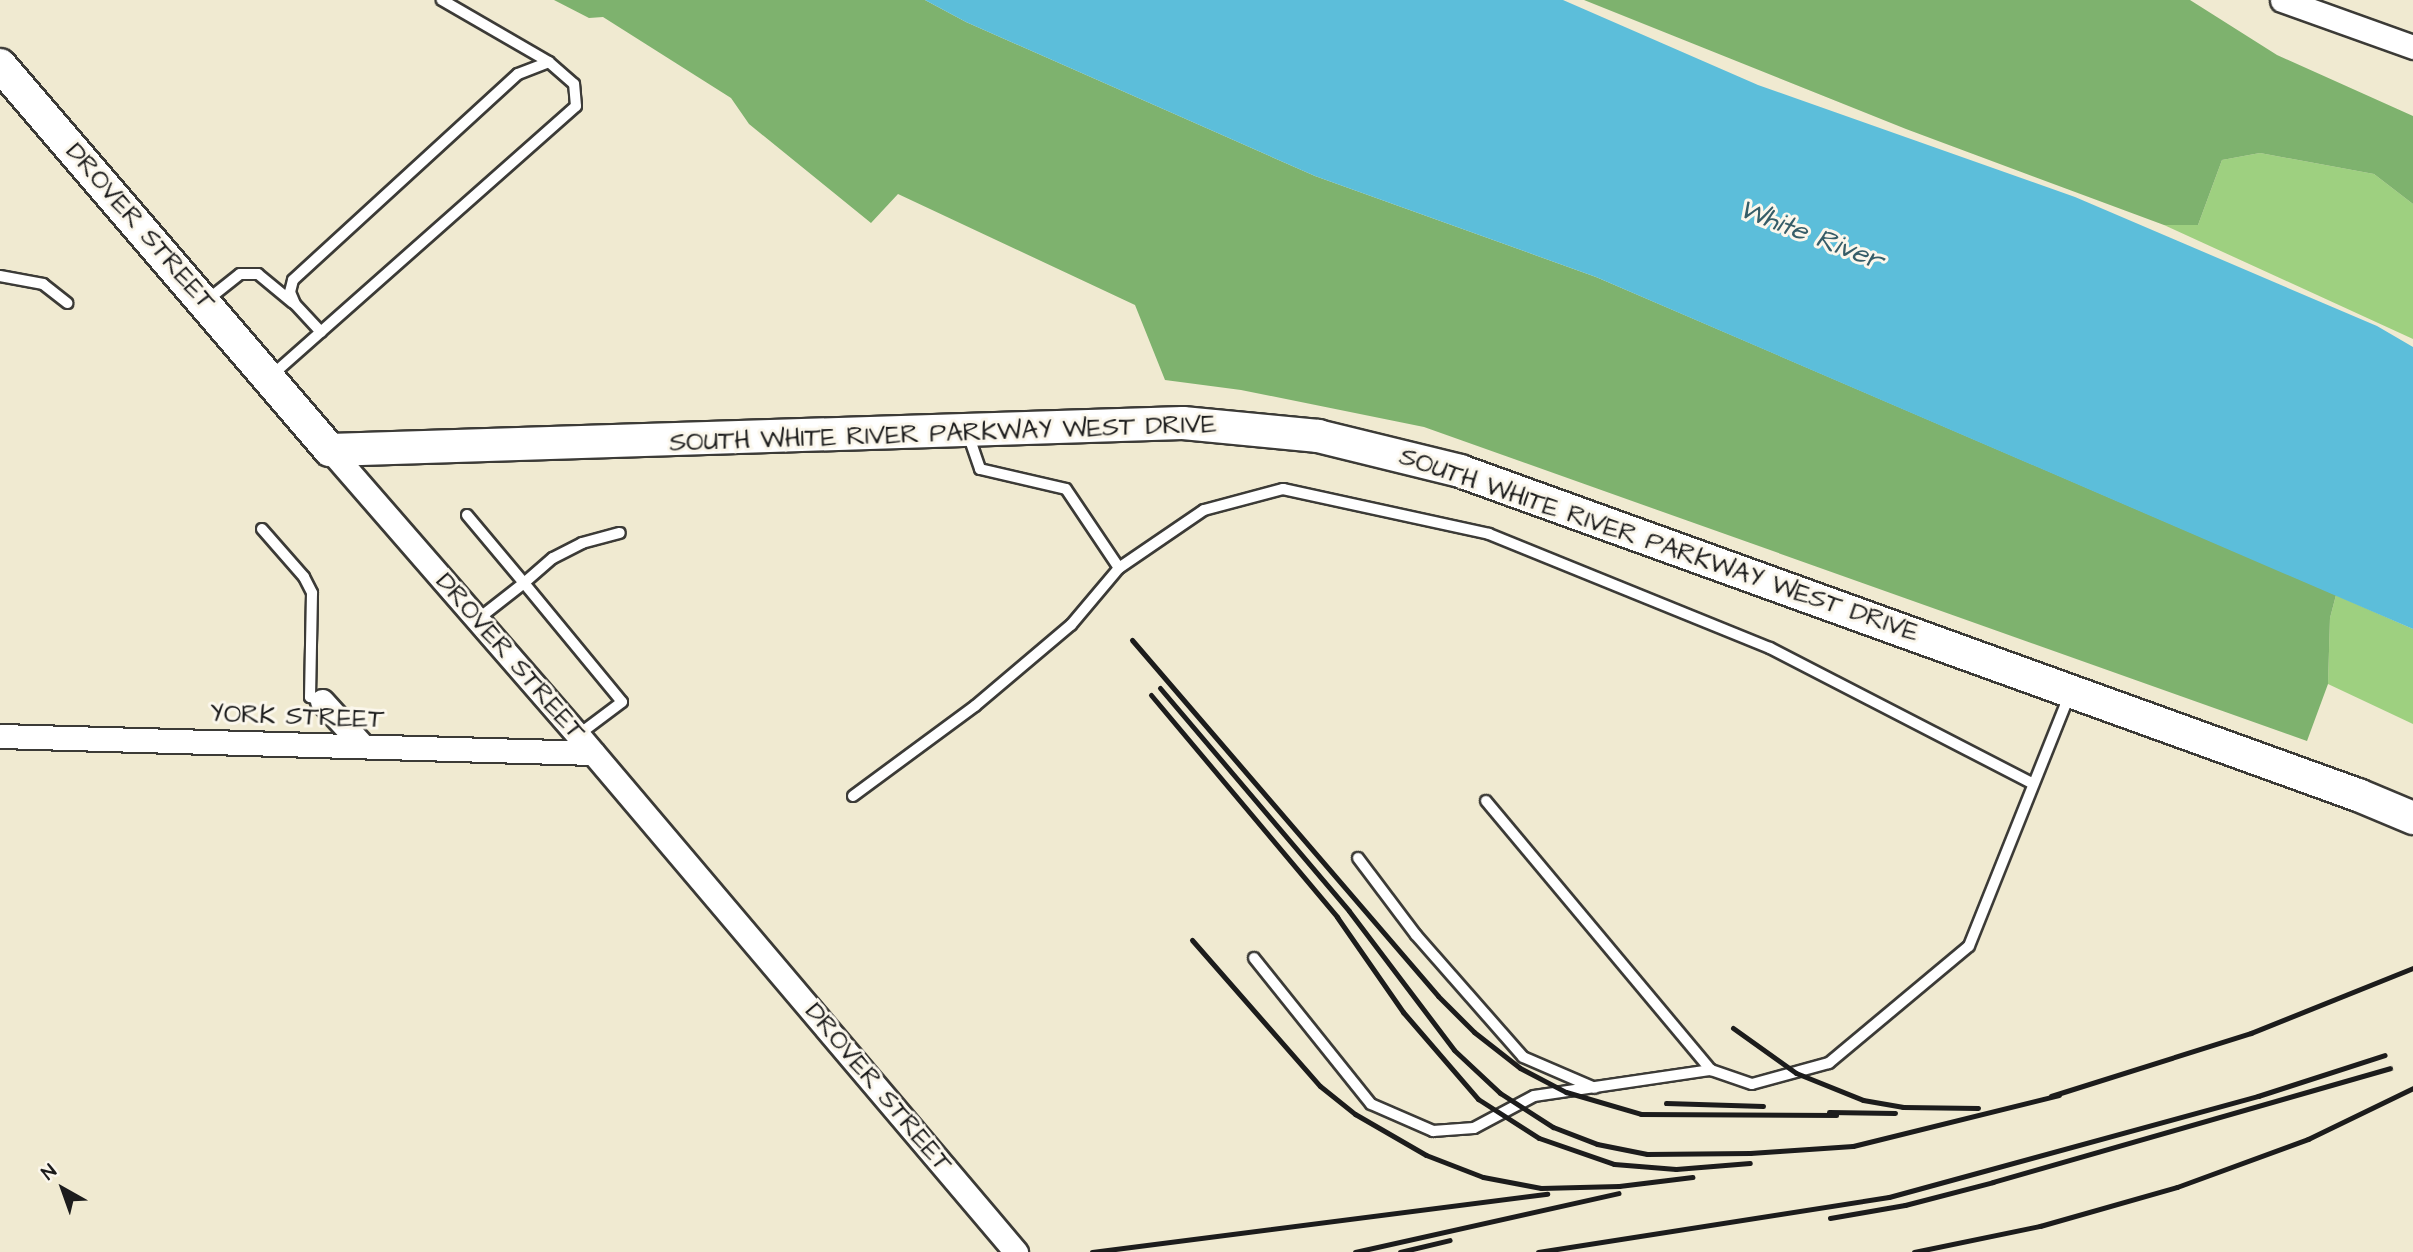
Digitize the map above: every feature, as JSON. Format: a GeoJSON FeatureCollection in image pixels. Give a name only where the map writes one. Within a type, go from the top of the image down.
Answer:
{"type":"FeatureCollection","features":[{"type":"Feature","properties":{"kind":"street"},"geometry":{"type":"LineString","coordinates":[[2282,0],[2413,47]]}},
{"type":"Feature","properties":{"kind":"street","name":"DROVER STREET"},"geometry":{"type":"LineString","coordinates":[[8,78],[586,744],[1016,1252]]}},
{"type":"Feature","properties":{"kind":"street","name":"SOUTH WHITE RIVER PARKWAY WEST DRIVE"},"geometry":{"type":"LineString","coordinates":[[330,450],[1201,424],[1274,430],[1381,449],[1460,471],[2071,691],[2413,818]]}},
{"type":"Feature","properties":{"kind":"street"},"geometry":{"type":"LineString","coordinates":[[322,701],[363,746]]}},
{"type":"Feature","properties":{"kind":"street","name":"YORK STREET"},"geometry":{"type":"LineString","coordinates":[[0,736],[363,746],[586,744]]}},
{"type":"Feature","properties":{"kind":"lane"},"geometry":{"type":"LineString","coordinates":[[269,378],[576,106],[574,84],[549,62],[442,0]]}},
{"type":"Feature","properties":{"kind":"lane"},"geometry":{"type":"LineString","coordinates":[[295,304],[290,292],[293,280],[518,74],[549,62]]}},
{"type":"Feature","properties":{"kind":"lane"},"geometry":{"type":"LineString","coordinates":[[205,302],[240,274],[258,274],[295,304],[321,332]]}},
{"type":"Feature","properties":{"kind":"lane"},"geometry":{"type":"LineString","coordinates":[[0,276],[43,284],[67,303]]}},
{"type":"Feature","properties":{"kind":"lane"},"geometry":{"type":"LineString","coordinates":[[967,430],[980,469],[1066,489],[1119,568]]}},
{"type":"Feature","properties":{"kind":"lane"},"geometry":{"type":"LineString","coordinates":[[853,796],[975,706],[1061,633],[1119,568],[1204,510],[1283,489],[1489,534],[1770,648],[2033,784]]}},
{"type":"Feature","properties":{"kind":"lane"},"geometry":{"type":"LineString","coordinates":[[467,515],[622,702],[586,744]]}},
{"type":"Feature","properties":{"kind":"lane"},"geometry":{"type":"LineString","coordinates":[[262,529],[304,577],[312,593],[310,697],[322,701]]}},
{"type":"Feature","properties":{"kind":"lane"},"geometry":{"type":"LineString","coordinates":[[478,619],[553,558],[620,533]]}},
{"type":"Feature","properties":{"kind":"lane"},"geometry":{"type":"LineString","coordinates":[[1254,958],[1371,1104],[1433,1131],[1474,1128],[1534,1096],[1711,1070],[1752,1084],[1829,1063],[1969,946],[2071,691]]}},
{"type":"Feature","properties":{"kind":"lane"},"geometry":{"type":"LineString","coordinates":[[1486,801],[1711,1070]]}},
{"type":"Feature","properties":{"kind":"lane"},"geometry":{"type":"LineString","coordinates":[[1358,858],[1416,935],[1523,1057],[1596,1088]]}},
{"type":"Feature","properties":{"kind":"green space"},"geometry":{"type":"Polygon","coordinates":[[[554,0],[925,0],[966,22],[1315,176],[1596,277],[2336,595],[2330,618],[2328,684],[2307,741],[1424,427],[1241,390],[1165,380],[1135,305],[898,194],[871,223],[749,124],[731,98],[603,17],[589,18],[554,0]]]}},
{"type":"Feature","properties":{"kind":"green space"},"geometry":{"type":"Polygon","coordinates":[[[1584,0],[2190,0],[2277,55],[2413,116],[2413,204],[2374,174],[2260,153],[2222,160],[2198,225],[2164,225],[1906,129],[1584,0]]]}},
{"type":"Feature","properties":{"kind":"green space"},"geometry":{"type":"Polygon","coordinates":[[[2260,153],[2374,174],[2413,204],[2413,339],[2164,225],[2198,225],[2222,160],[2260,153]]]}},
{"type":"Feature","properties":{"kind":"green space"},"geometry":{"type":"Polygon","coordinates":[[[2336,595],[2413,629],[2413,724],[2328,684],[2330,618],[2336,595]]]}},
{"type":"Feature","properties":{"kind":"water","name":"White River"},"geometry":{"type":"Polygon","coordinates":[[[925,0],[1563,0],[1758,85],[2075,197],[2377,326],[2413,347],[2413,629],[1596,277],[1315,176],[966,22],[925,0]]]}},
{"type":"Feature","properties":{"kind":"railway"},"geometry":{"type":"LineString","coordinates":[[1132,640],[1438,996],[1474,1032],[1520,1068],[1566,1092],[1641,1114],[1836,1115]]}},
{"type":"Feature","properties":{"kind":"railway"},"geometry":{"type":"LineString","coordinates":[[1160,688],[1349,911],[1454,1050],[1500,1093],[1553,1127],[1597,1144],[1647,1154],[1750,1153],[1853,1146],[2059,1095]]}},
{"type":"Feature","properties":{"kind":"railway"},"geometry":{"type":"LineString","coordinates":[[1151,695],[1337,917],[1403,1012],[1478,1099],[1539,1138],[1614,1164],[1676,1169],[1750,1163]]}},
{"type":"Feature","properties":{"kind":"railway"},"geometry":{"type":"LineString","coordinates":[[1192,940],[1320,1086],[1355,1114],[1426,1155],[1483,1177],[1541,1188],[1619,1186],[1692,1177]]}},
{"type":"Feature","properties":{"kind":"railway"},"geometry":{"type":"LineString","coordinates":[[2051,1096],[2251,1033],[2413,968]]}},
{"type":"Feature","properties":{"kind":"railway"},"geometry":{"type":"LineString","coordinates":[[1733,1028],[1796,1073],[1863,1100],[1903,1107],[1978,1108]]}},
{"type":"Feature","properties":{"kind":"railway"},"geometry":{"type":"LineString","coordinates":[[1538,1252],[1889,1197],[2258,1096],[2385,1055]]}},
{"type":"Feature","properties":{"kind":"railway"},"geometry":{"type":"LineString","coordinates":[[1830,1218],[1905,1205],[1993,1182],[2390,1068]]}},
{"type":"Feature","properties":{"kind":"railway"},"geometry":{"type":"LineString","coordinates":[[1914,1252],[2040,1226],[2177,1187],[2308,1139],[2413,1088]]}},
{"type":"Feature","properties":{"kind":"railway"},"geometry":{"type":"LineString","coordinates":[[1666,1103],[1763,1106]]}},
{"type":"Feature","properties":{"kind":"railway"},"geometry":{"type":"LineString","coordinates":[[1829,1112],[1895,1113]]}},
{"type":"Feature","properties":{"kind":"railway"},"geometry":{"type":"LineString","coordinates":[[1355,1252],[1618,1193]]}},
{"type":"Feature","properties":{"kind":"railway"},"geometry":{"type":"LineString","coordinates":[[1092,1252],[1547,1194]]}},
{"type":"Feature","properties":{"kind":"railway"},"geometry":{"type":"LineString","coordinates":[[1400,1252],[1450,1240]]}}]}
